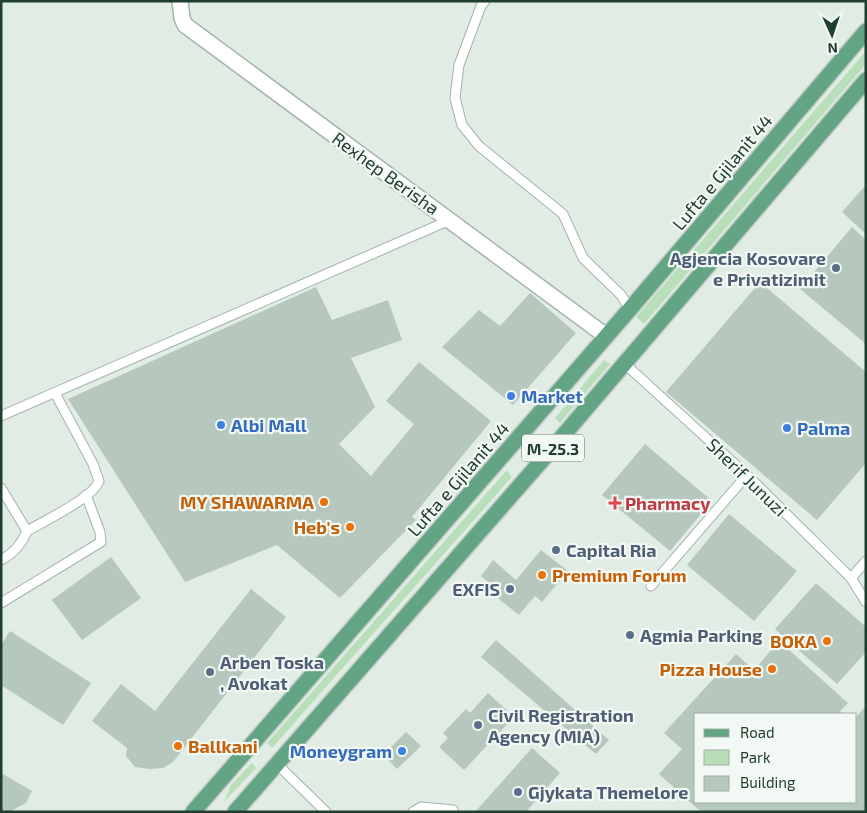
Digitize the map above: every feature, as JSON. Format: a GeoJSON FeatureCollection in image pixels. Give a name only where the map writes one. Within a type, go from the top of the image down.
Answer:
{"type":"FeatureCollection","features":[{"type":"Feature","properties":{"kind":"main road","name":"Lufta e Gjilanit 44"},"geometry":{"type":"LineString","coordinates":[[193,812],[630,309],[866,31]]}},
{"type":"Feature","properties":{"kind":"main road","name":"M-25.3"},"geometry":{"type":"LineString","coordinates":[[236,812],[625,364],[866,80]]}},
{"type":"Feature","properties":{"kind":"street","name":"Rexhep Berisha"},"geometry":{"type":"LineString","coordinates":[[180,1],[182,18],[185,25],[606,336]]}},
{"type":"Feature","properties":{"kind":"lane"},"geometry":{"type":"LineString","coordinates":[[485,1],[480,6],[459,65],[454,98],[462,124],[480,146],[563,214],[583,258],[621,295],[630,309]]}},
{"type":"Feature","properties":{"kind":"lane"},"geometry":{"type":"LineString","coordinates":[[1,416],[450,220]]}},
{"type":"Feature","properties":{"kind":"lane","name":"Sherif Junuzi"},"geometry":{"type":"LineString","coordinates":[[625,364],[746,475],[851,578],[866,602]]}},
{"type":"Feature","properties":{"kind":"lane"},"geometry":{"type":"LineString","coordinates":[[1,560],[9,556],[24,539],[27,531],[97,488],[99,481],[93,464],[55,393]]}},
{"type":"Feature","properties":{"kind":"lane"},"geometry":{"type":"LineString","coordinates":[[651,586],[746,475]]}},
{"type":"Feature","properties":{"kind":"lane"},"geometry":{"type":"LineString","coordinates":[[2,493],[27,531]]}},
{"type":"Feature","properties":{"kind":"lane"},"geometry":{"type":"LineString","coordinates":[[1,603],[101,542],[100,532],[86,495]]}},
{"type":"Feature","properties":{"kind":"lane"},"geometry":{"type":"LineString","coordinates":[[851,578],[866,561]]}},
{"type":"Feature","properties":{"kind":"lane"},"geometry":{"type":"LineString","coordinates":[[278,764],[326,812]]}},
{"type":"Feature","properties":{"kind":"lane"},"geometry":{"type":"LineString","coordinates":[[413,812],[421,808],[453,810]]}},
{"type":"Feature","properties":{"kind":"green space"},"geometry":{"type":"Polygon","coordinates":[[[866,51],[866,64],[644,324],[636,317],[866,51]]]}},
{"type":"Feature","properties":{"kind":"green space"},"geometry":{"type":"Polygon","coordinates":[[[604,360],[610,364],[560,423],[555,418],[604,360]]]}},
{"type":"Feature","properties":{"kind":"green space"},"geometry":{"type":"Polygon","coordinates":[[[507,470],[512,477],[272,748],[267,743],[507,470]]]}},
{"type":"Feature","properties":{"kind":"green space"},"geometry":{"type":"Polygon","coordinates":[[[252,763],[256,768],[224,802],[231,785],[252,763]]]}},
{"type":"Feature","properties":{"kind":"building"},"geometry":{"type":"Polygon","coordinates":[[[866,185],[866,234],[842,212],[866,185]]]}},
{"type":"Feature","properties":{"kind":"building"},"geometry":{"type":"Polygon","coordinates":[[[852,227],[866,240],[866,344],[800,289],[852,227]]]}},
{"type":"Feature","properties":{"kind":"building","name":"Palma"},"geometry":{"type":"Polygon","coordinates":[[[760,282],[866,372],[866,463],[817,520],[666,392],[760,282]]]}},
{"type":"Feature","properties":{"kind":"building","name":"Albi Mall"},"geometry":{"type":"Polygon","coordinates":[[[316,287],[332,320],[388,300],[402,340],[351,358],[375,407],[339,444],[371,476],[414,424],[386,401],[419,362],[491,421],[412,517],[416,520],[340,598],[277,545],[185,582],[68,399],[316,287]]]}},
{"type":"Feature","properties":{"kind":"building"},"geometry":{"type":"Polygon","coordinates":[[[530,293],[576,333],[513,405],[442,347],[479,310],[500,326],[530,293]]]}},
{"type":"Feature","properties":{"kind":"building"},"geometry":{"type":"Polygon","coordinates":[[[645,444],[712,501],[670,551],[602,495],[645,444]]]}},
{"type":"Feature","properties":{"kind":"building"},"geometry":{"type":"Polygon","coordinates":[[[729,514],[797,571],[754,621],[687,565],[729,514]]]}},
{"type":"Feature","properties":{"kind":"building"},"geometry":{"type":"Polygon","coordinates":[[[541,550],[568,571],[542,602],[535,596],[519,615],[490,592],[494,587],[481,576],[493,560],[516,580],[541,550]]]}},
{"type":"Feature","properties":{"kind":"building"},"geometry":{"type":"Polygon","coordinates":[[[111,557],[141,598],[82,640],[52,600],[111,557]]]}},
{"type":"Feature","properties":{"kind":"building","name":"BOKA"},"geometry":{"type":"Polygon","coordinates":[[[816,583],[866,627],[866,652],[837,684],[775,629],[816,583]]]}},
{"type":"Feature","properties":{"kind":"building"},"geometry":{"type":"Polygon","coordinates":[[[251,589],[286,617],[173,762],[163,768],[135,767],[126,756],[127,748],[92,721],[121,684],[155,711],[251,589]]]}},
{"type":"Feature","properties":{"kind":"building"},"geometry":{"type":"Polygon","coordinates":[[[10,631],[91,683],[63,725],[1,685],[1,645],[10,631]]]}},
{"type":"Feature","properties":{"kind":"building"},"geometry":{"type":"Polygon","coordinates":[[[496,640],[609,740],[596,754],[481,657],[496,640]]]}},
{"type":"Feature","properties":{"kind":"building"},"geometry":{"type":"Polygon","coordinates":[[[779,641],[848,703],[840,711],[843,713],[694,713],[694,803],[857,803],[857,716],[866,706],[866,812],[701,812],[659,774],[682,749],[664,733],[736,654],[754,670],[779,641]]]}},
{"type":"Feature","properties":{"kind":"building","name":"Civil Registration Agency (MIA)"},"geometry":{"type":"Polygon","coordinates":[[[488,693],[514,717],[464,770],[439,747],[448,738],[443,733],[466,709],[470,713],[488,693]]]}},
{"type":"Feature","properties":{"kind":"building","name":"Moneygram"},"geometry":{"type":"Polygon","coordinates":[[[406,732],[421,746],[397,769],[383,755],[406,732]]]}},
{"type":"Feature","properties":{"kind":"building","name":"Gjykata Themelore"},"geometry":{"type":"Polygon","coordinates":[[[532,748],[560,773],[526,812],[475,812],[532,748]]]}},
{"type":"Feature","properties":{"kind":"building"},"geometry":{"type":"Polygon","coordinates":[[[1,773],[32,791],[26,803],[9,812],[1,812],[1,773]]]}},
{"type":"Feature","properties":{"kind":"place","name":"Agjencia Kosovare e Privatizimit"},"geometry":{"type":"Point","coordinates":[836,268]}},
{"type":"Feature","properties":{"kind":"place","name":"Market"},"geometry":{"type":"Point","coordinates":[511,396]}},
{"type":"Feature","properties":{"kind":"place","name":"Albi Mall"},"geometry":{"type":"Point","coordinates":[221,425]}},
{"type":"Feature","properties":{"kind":"place","name":"Palma"},"geometry":{"type":"Point","coordinates":[787,428]}},
{"type":"Feature","properties":{"kind":"place","name":"MY SHAWARMA"},"geometry":{"type":"Point","coordinates":[324,502]}},
{"type":"Feature","properties":{"kind":"place","name":"Pharmacy"},"geometry":{"type":"Point","coordinates":[615,503]}},
{"type":"Feature","properties":{"kind":"place","name":"Heb's"},"geometry":{"type":"Point","coordinates":[350,527]}},
{"type":"Feature","properties":{"kind":"place","name":"Capital Ria"},"geometry":{"type":"Point","coordinates":[556,550]}},
{"type":"Feature","properties":{"kind":"place","name":"Premium Forum"},"geometry":{"type":"Point","coordinates":[542,575]}},
{"type":"Feature","properties":{"kind":"place","name":"EXFIS"},"geometry":{"type":"Point","coordinates":[510,589]}},
{"type":"Feature","properties":{"kind":"place","name":"Agmia Parking"},"geometry":{"type":"Point","coordinates":[630,635]}},
{"type":"Feature","properties":{"kind":"place","name":"BOKA"},"geometry":{"type":"Point","coordinates":[827,641]}},
{"type":"Feature","properties":{"kind":"place","name":"Pizza House"},"geometry":{"type":"Point","coordinates":[772,669]}},
{"type":"Feature","properties":{"kind":"place","name":"Arben Toska , Avokat"},"geometry":{"type":"Point","coordinates":[210,672]}},
{"type":"Feature","properties":{"kind":"place","name":"Civil Registration Agency (MIA)"},"geometry":{"type":"Point","coordinates":[478,725]}},
{"type":"Feature","properties":{"kind":"place","name":"Ballkani"},"geometry":{"type":"Point","coordinates":[178,746]}},
{"type":"Feature","properties":{"kind":"place","name":"Moneygram"},"geometry":{"type":"Point","coordinates":[402,751]}},
{"type":"Feature","properties":{"kind":"place","name":"Gjykata Themelore"},"geometry":{"type":"Point","coordinates":[518,792]}}]}
